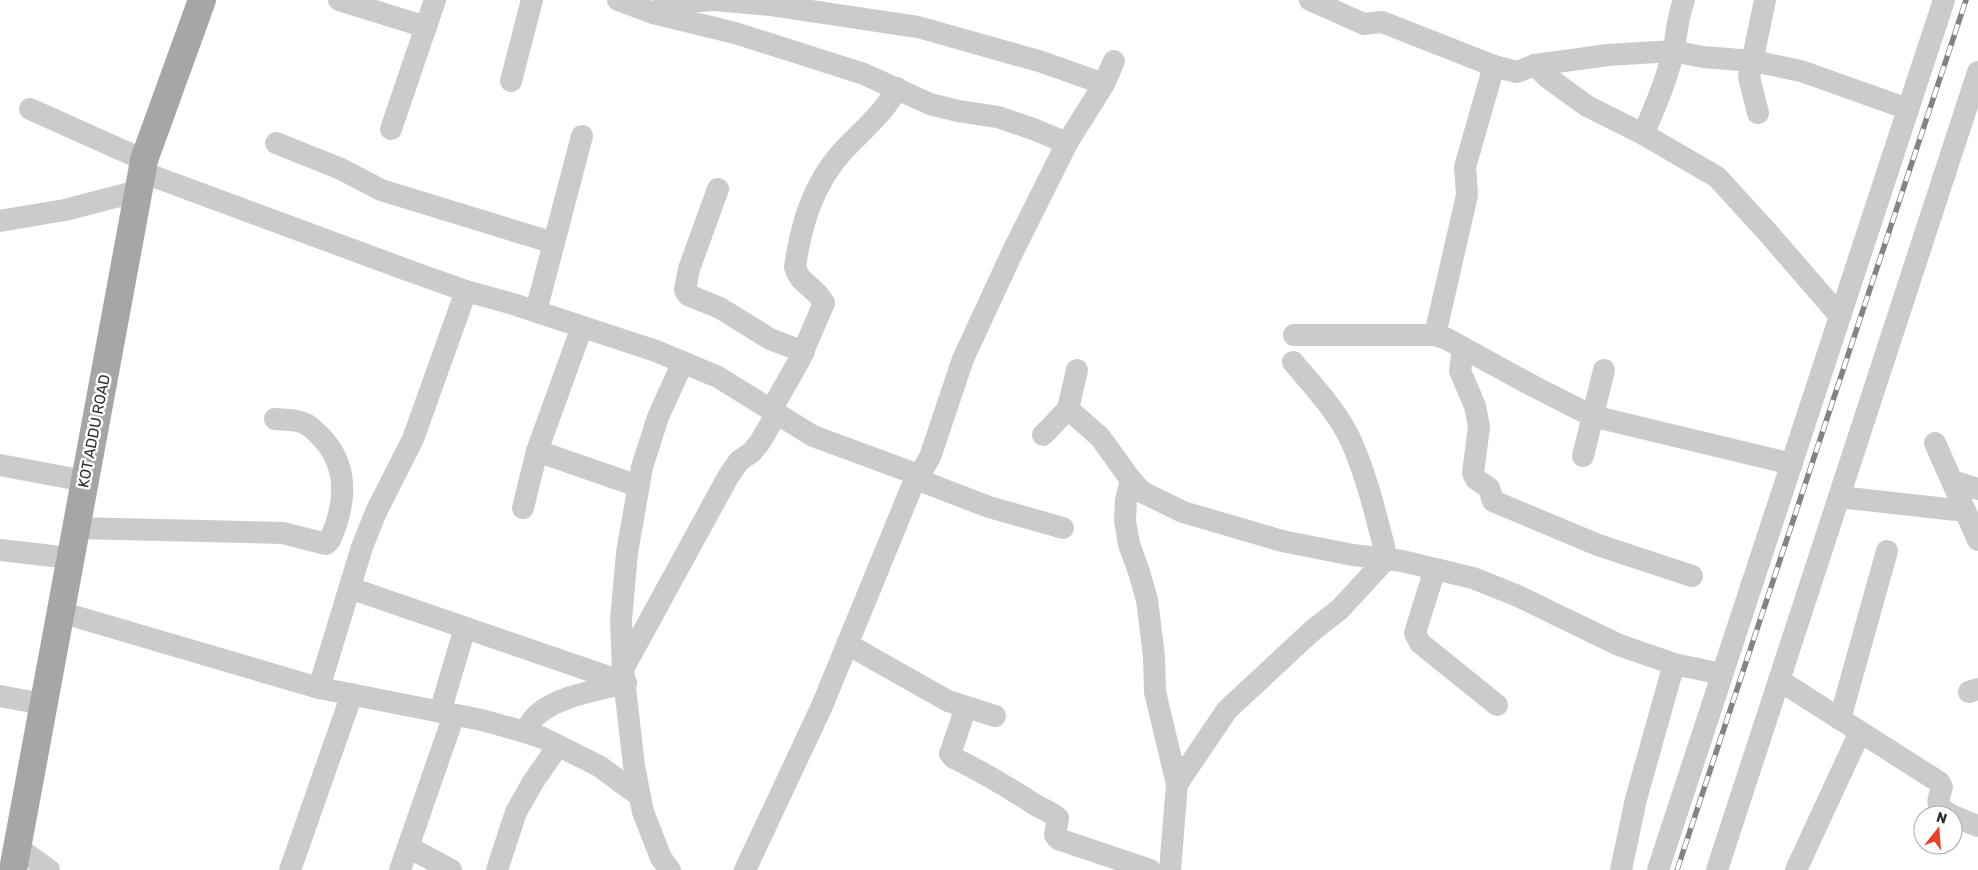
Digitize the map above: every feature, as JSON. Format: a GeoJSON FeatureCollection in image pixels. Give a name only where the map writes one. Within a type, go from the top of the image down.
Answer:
{"type":"FeatureCollection","features":[{"type":"Feature","properties":{"kind":"main road","name":"KOT ADDU ROAD"},"geometry":{"type":"LineString","coordinates":[[15,859],[141,174],[202,0]]}},
{"type":"Feature","properties":{"kind":"street"},"geometry":{"type":"LineString","coordinates":[[339,0],[426,26]]}},
{"type":"Feature","properties":{"kind":"street"},"geometry":{"type":"LineString","coordinates":[[391,130],[435,0]]}},
{"type":"Feature","properties":{"kind":"street"},"geometry":{"type":"LineString","coordinates":[[511,81],[532,0]]}},
{"type":"Feature","properties":{"kind":"street"},"geometry":{"type":"LineString","coordinates":[[618,0],[653,12],[735,33],[864,74],[930,104],[958,111],[998,117],[1067,143]]}},
{"type":"Feature","properties":{"kind":"street"},"geometry":{"type":"LineString","coordinates":[[653,12],[670,3],[714,0],[771,5],[918,27],[1042,62],[1104,84]]}},
{"type":"Feature","properties":{"kind":"street"},"geometry":{"type":"LineString","coordinates":[[1310,0],[1364,24],[1382,22],[1494,66],[1517,72],[1535,65],[1608,55],[1673,51],[1703,57],[1753,61],[1801,71],[1908,109]]}},
{"type":"Feature","properties":{"kind":"street"},"geometry":{"type":"LineString","coordinates":[[1643,134],[1660,96],[1673,51],[1677,20],[1684,0]]}},
{"type":"Feature","properties":{"kind":"street"},"geometry":{"type":"LineString","coordinates":[[1758,112],[1749,77],[1765,0]]}},
{"type":"Feature","properties":{"kind":"street"},"geometry":{"type":"LineString","coordinates":[[1658,870],[1944,0]]}},
{"type":"Feature","properties":{"kind":"street"},"geometry":{"type":"LineString","coordinates":[[745,870],[822,706],[916,479],[930,457],[964,359],[1013,251],[1067,143],[1104,84],[1114,61]]}},
{"type":"Feature","properties":{"kind":"street"},"geometry":{"type":"LineString","coordinates":[[1535,65],[1587,106],[1643,134],[1717,178],[1770,234],[1840,316]]}},
{"type":"Feature","properties":{"kind":"street"},"geometry":{"type":"LineString","coordinates":[[1435,335],[1466,195],[1465,168],[1494,66]]}},
{"type":"Feature","properties":{"kind":"street"},"geometry":{"type":"LineString","coordinates":[[1717,870],[1839,497],[1969,129],[1978,72]]}},
{"type":"Feature","properties":{"kind":"street"},"geometry":{"type":"LineString","coordinates":[[525,732],[536,716],[550,706],[624,677],[728,478],[739,462],[752,452],[760,442],[804,352],[824,303],[820,294],[803,282],[797,275],[794,267],[806,211],[829,168],[890,102],[897,88]]}},
{"type":"Feature","properties":{"kind":"street"},"geometry":{"type":"LineString","coordinates":[[30,108],[141,174],[466,291],[536,311],[656,351],[718,377],[813,436],[908,471],[916,479],[989,507],[1063,528]]}},
{"type":"Feature","properties":{"kind":"street"},"geometry":{"type":"LineString","coordinates":[[536,311],[582,136]]}},
{"type":"Feature","properties":{"kind":"street"},"geometry":{"type":"LineString","coordinates":[[276,143],[341,169],[381,190],[554,242]]}},
{"type":"Feature","properties":{"kind":"street"},"geometry":{"type":"LineString","coordinates":[[0,220],[65,210],[141,174]]}},
{"type":"Feature","properties":{"kind":"street"},"geometry":{"type":"LineString","coordinates":[[718,189],[689,268],[685,290],[688,294],[744,321],[770,340],[804,352]]}},
{"type":"Feature","properties":{"kind":"street"},"geometry":{"type":"LineString","coordinates":[[319,688],[362,547],[376,512],[413,439],[466,291]]}},
{"type":"Feature","properties":{"kind":"street"},"geometry":{"type":"LineString","coordinates":[[522,508],[537,451],[582,327]]}},
{"type":"Feature","properties":{"kind":"street"},"geometry":{"type":"LineString","coordinates":[[1294,335],[1435,335],[1447,339],[1592,416],[1792,464]]}},
{"type":"Feature","properties":{"kind":"street"},"geometry":{"type":"LineString","coordinates":[[1463,348],[1460,371],[1475,406],[1480,427],[1473,472],[1476,479],[1489,488],[1493,501],[1598,546],[1692,576]]}},
{"type":"Feature","properties":{"kind":"street"},"geometry":{"type":"LineString","coordinates":[[670,870],[661,858],[643,812],[634,766],[620,620],[622,590],[642,466],[658,417],[683,362]]}},
{"type":"Feature","properties":{"kind":"street"},"geometry":{"type":"LineString","coordinates":[[1293,362],[1328,403],[1352,442],[1369,492],[1387,558]]}},
{"type":"Feature","properties":{"kind":"street"},"geometry":{"type":"LineString","coordinates":[[1043,435],[1068,409],[1078,370]]}},
{"type":"Feature","properties":{"kind":"street"},"geometry":{"type":"LineString","coordinates":[[1583,456],[1604,370]]}},
{"type":"Feature","properties":{"kind":"street"},"geometry":{"type":"LineString","coordinates":[[1068,409],[1100,436],[1131,480],[1142,492],[1183,512],[1282,541],[1353,555],[1387,558],[1473,578],[1518,596],[1619,645],[1674,664],[1722,674]]}},
{"type":"Feature","properties":{"kind":"street"},"geometry":{"type":"LineString","coordinates":[[76,528],[283,533],[326,544],[330,540],[340,512],[342,477],[339,462],[330,447],[306,424],[275,419]]}},
{"type":"Feature","properties":{"kind":"street"},"geometry":{"type":"LineString","coordinates":[[1934,443],[1978,540]]}},
{"type":"Feature","properties":{"kind":"street"},"geometry":{"type":"LineString","coordinates":[[537,451],[638,486]]}},
{"type":"Feature","properties":{"kind":"street"},"geometry":{"type":"LineString","coordinates":[[0,465],[85,482]]}},
{"type":"Feature","properties":{"kind":"street"},"geometry":{"type":"LineString","coordinates":[[1131,480],[1126,500],[1125,521],[1129,544],[1146,600],[1154,657],[1155,692],[1177,784],[1170,870]]}},
{"type":"Feature","properties":{"kind":"street"},"geometry":{"type":"LineString","coordinates":[[1952,481],[1978,489]]}},
{"type":"Feature","properties":{"kind":"street"},"geometry":{"type":"LineString","coordinates":[[1839,497],[1965,511]]}},
{"type":"Feature","properties":{"kind":"street"},"geometry":{"type":"LineString","coordinates":[[0,550],[70,558]]}},
{"type":"Feature","properties":{"kind":"street"},"geometry":{"type":"LineString","coordinates":[[1840,719],[1887,551]]}},
{"type":"Feature","properties":{"kind":"street"},"geometry":{"type":"LineString","coordinates":[[1177,784],[1227,710],[1312,631],[1340,609],[1387,558]]}},
{"type":"Feature","properties":{"kind":"street"},"geometry":{"type":"LineString","coordinates":[[1435,569],[1415,633],[1420,643],[1497,705]]}},
{"type":"Feature","properties":{"kind":"street"},"geometry":{"type":"LineString","coordinates":[[350,588],[466,628],[624,677]]}},
{"type":"Feature","properties":{"kind":"street"},"geometry":{"type":"LineString","coordinates":[[60,612],[319,688],[525,732],[599,766],[640,796]]}},
{"type":"Feature","properties":{"kind":"street"},"geometry":{"type":"LineString","coordinates":[[400,870],[447,714],[466,628]]}},
{"type":"Feature","properties":{"kind":"street"},"geometry":{"type":"LineString","coordinates":[[847,644],[948,700],[995,716]]}},
{"type":"Feature","properties":{"kind":"street"},"geometry":{"type":"LineString","coordinates":[[1620,870],[1636,799],[1674,664]]}},
{"type":"Feature","properties":{"kind":"street"},"geometry":{"type":"LineString","coordinates":[[1779,680],[1939,782],[1942,787],[1938,805]]}},
{"type":"Feature","properties":{"kind":"street"},"geometry":{"type":"LineString","coordinates":[[290,870],[352,694]]}},
{"type":"Feature","properties":{"kind":"street"},"geometry":{"type":"LineString","coordinates":[[0,696],[43,704]]}},
{"type":"Feature","properties":{"kind":"street"},"geometry":{"type":"LineString","coordinates":[[966,707],[951,747],[950,754],[954,758],[987,774],[1053,814],[1058,818],[1055,834],[1058,839],[1150,870]]}},
{"type":"Feature","properties":{"kind":"street"},"geometry":{"type":"LineString","coordinates":[[1796,870],[1860,732]]}},
{"type":"Feature","properties":{"kind":"street"},"geometry":{"type":"LineString","coordinates":[[496,870],[516,812],[533,782],[558,746]]}},
{"type":"Feature","properties":{"kind":"street"},"geometry":{"type":"LineString","coordinates":[[1963,820],[1978,826]]}},
{"type":"Feature","properties":{"kind":"street"},"geometry":{"type":"LineString","coordinates":[[408,847],[451,870]]}},
{"type":"Feature","properties":{"kind":"street"},"geometry":{"type":"LineString","coordinates":[[15,859],[48,870]]}},
{"type":"Feature","properties":{"kind":"railway"},"geometry":{"type":"LineString","coordinates":[[1677,870],[1966,0]]}}]}
